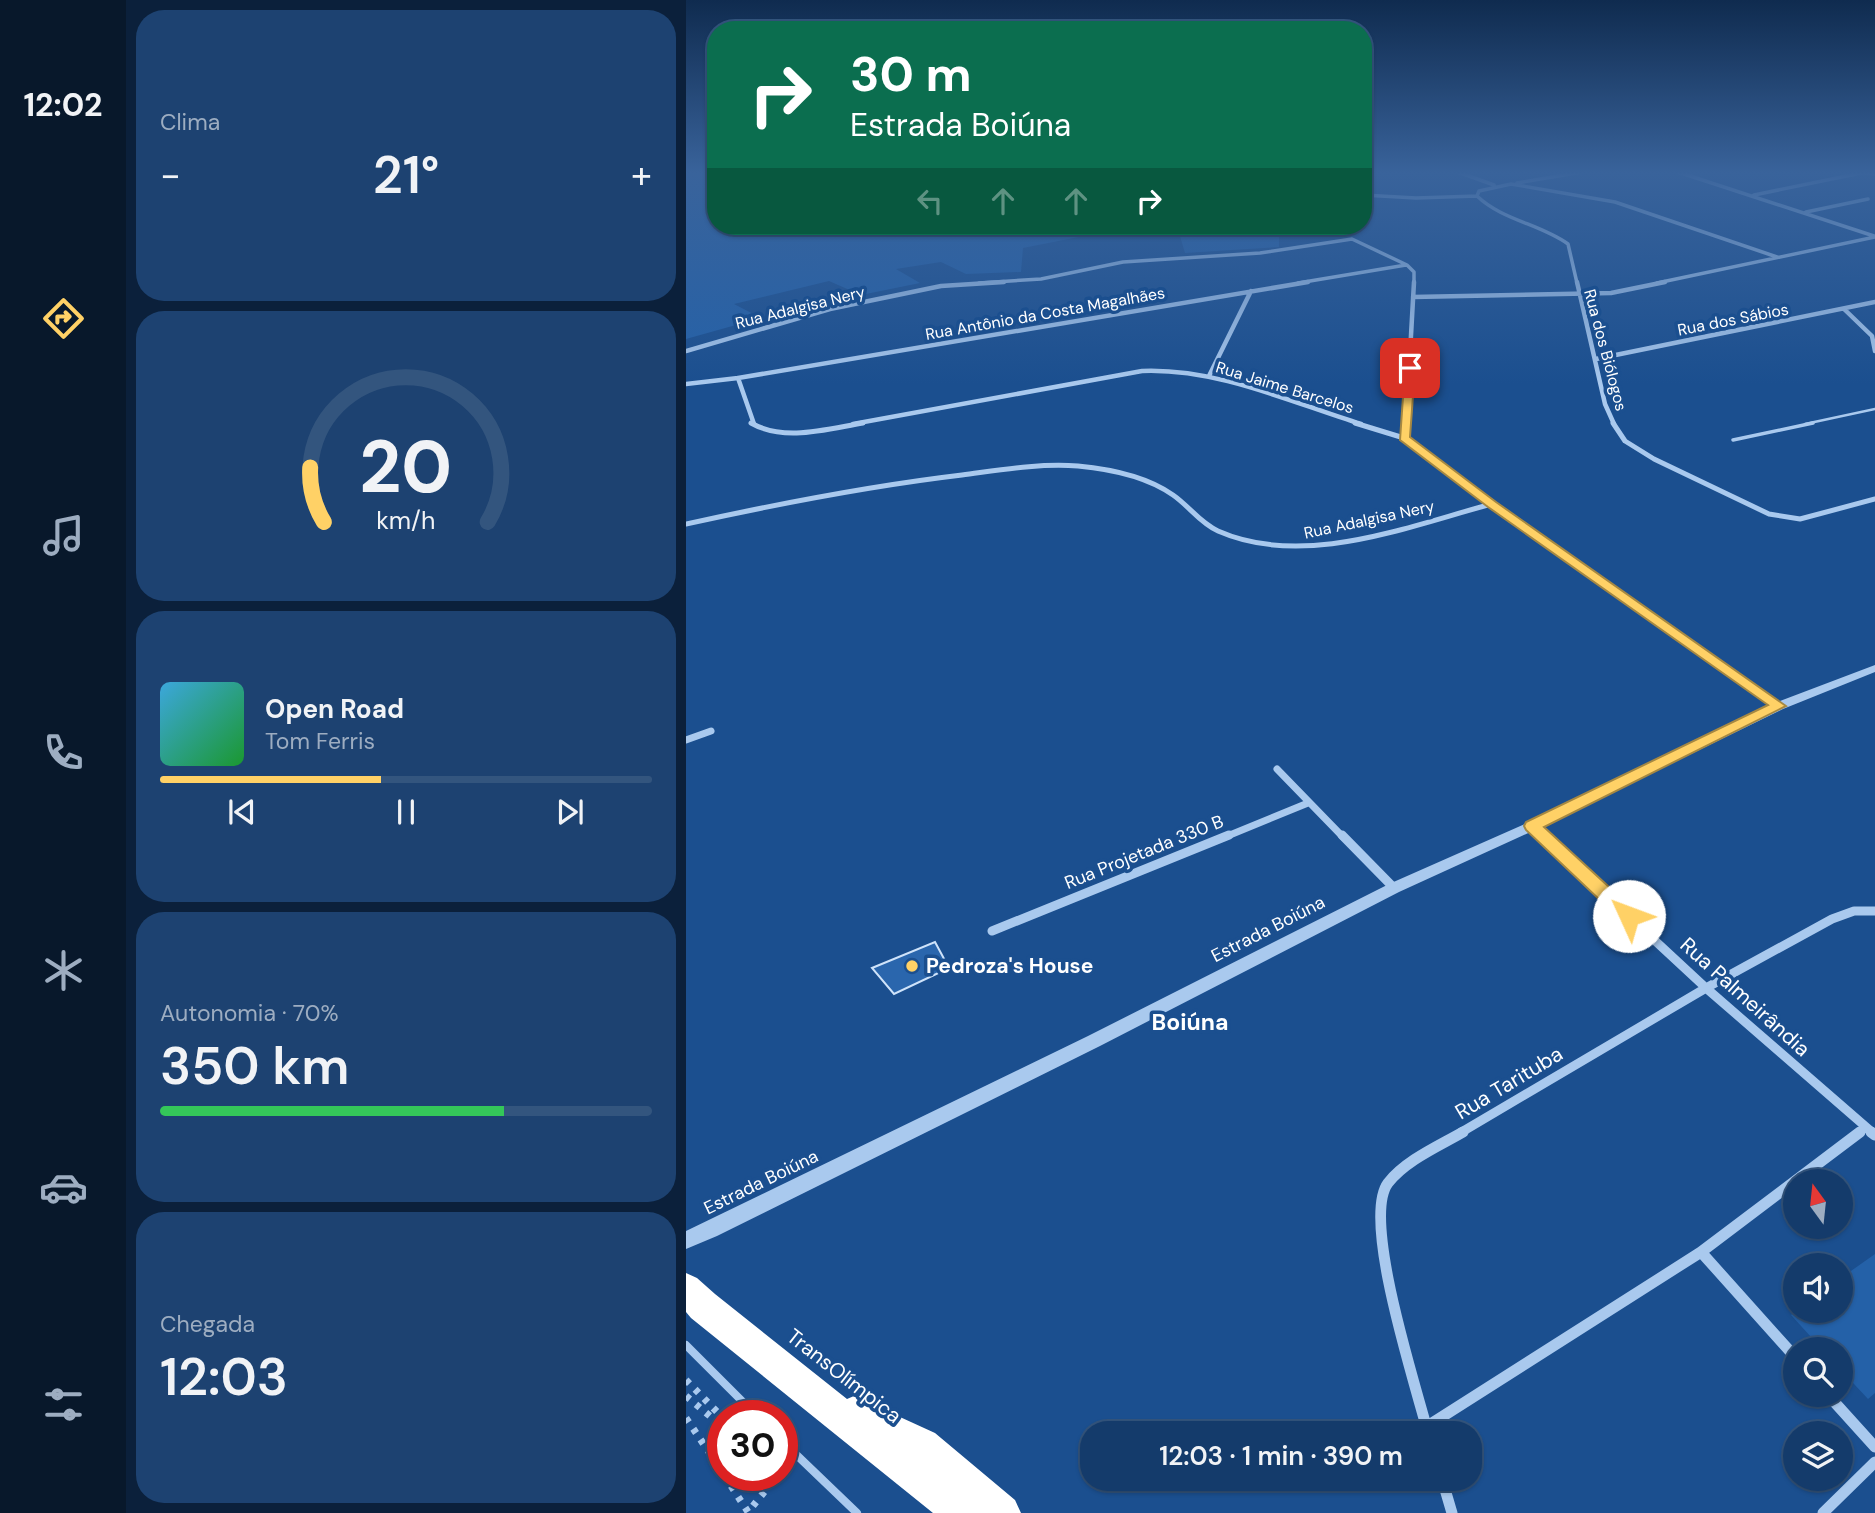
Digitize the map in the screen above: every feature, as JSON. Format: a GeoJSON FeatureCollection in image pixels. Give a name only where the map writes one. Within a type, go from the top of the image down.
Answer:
{"type":"FeatureCollection","features":[{"type":"Feature","properties":{"kind":"highway","name":"TransOlímpica"},"geometry":{"type":"LineString","coordinates":[[694,1298],[962,1513]]}},
{"type":"Feature","properties":{"kind":"highway"},"geometry":{"type":"LineString","coordinates":[[824,1400],[922,1446],[1002,1513]]}},
{"type":"Feature","properties":{"kind":"street","name":"Rua Adalgisa Nery"},"geometry":{"type":"LineString","coordinates":[[686,351],[830,309],[941,286],[1049,278],[1123,262],[1260,253],[1328,243]]}},
{"type":"Feature","properties":{"kind":"street","name":"Rua Adalgisa Nery"},"geometry":{"type":"LineString","coordinates":[[1360,243],[1407,264]]}},
{"type":"Feature","properties":{"kind":"street","name":"Rua dos Biólogos"},"geometry":{"type":"LineString","coordinates":[[1566,243],[1605,404],[1617,432],[1625,441],[1654,459],[1769,514],[1800,519],[1875,499]]}},
{"type":"Feature","properties":{"kind":"street"},"geometry":{"type":"LineString","coordinates":[[1736,243],[1779,257]]}},
{"type":"Feature","properties":{"kind":"street"},"geometry":{"type":"LineString","coordinates":[[1413,297],[1578,295],[1622,291],[1848,243]]}},
{"type":"Feature","properties":{"kind":"street"},"geometry":{"type":"LineString","coordinates":[[1404,438],[1408,416],[1415,276],[1407,264]]}},
{"type":"Feature","properties":{"kind":"street","name":"Rua Antônio da Costa Magalhães"},"geometry":{"type":"LineString","coordinates":[[686,384],[737,378],[1407,264]]}},
{"type":"Feature","properties":{"kind":"street"},"geometry":{"type":"LineString","coordinates":[[1209,376],[1251,291]]}},
{"type":"Feature","properties":{"kind":"street","name":"Rua dos Sábios"},"geometry":{"type":"LineString","coordinates":[[1596,359],[1875,302]]}},
{"type":"Feature","properties":{"kind":"street"},"geometry":{"type":"LineString","coordinates":[[1844,309],[1872,336],[1875,351]]}},
{"type":"Feature","properties":{"kind":"street","name":"Rua Jaime Barcelos"},"geometry":{"type":"LineString","coordinates":[[737,378],[751,423],[760,429],[798,432],[844,426],[1142,371],[1171,370],[1209,376],[1404,438],[1492,504],[1779,706]]}},
{"type":"Feature","properties":{"kind":"street","name":"Rua Adalgisa Nery"},"geometry":{"type":"LineString","coordinates":[[686,524],[808,496],[893,483],[1075,466],[1132,475],[1173,495],[1219,532],[1284,547],[1318,546],[1492,504]]}},
{"type":"Feature","properties":{"kind":"street","name":"Estrada Boiúna"},"geometry":{"type":"LineString","coordinates":[[686,1240],[1094,1041],[1394,888],[1532,826],[1779,706],[1875,668]]}},
{"type":"Feature","properties":{"kind":"street"},"geometry":{"type":"LineString","coordinates":[[686,740],[711,731]]}},
{"type":"Feature","properties":{"kind":"street"},"geometry":{"type":"LineString","coordinates":[[1277,769],[1394,888]]}},
{"type":"Feature","properties":{"kind":"street","name":"Rua Projetada 330 B"},"geometry":{"type":"LineString","coordinates":[[992,931],[1308,803]]}},
{"type":"Feature","properties":{"kind":"street","name":"Rua Palmeirândia"},"geometry":{"type":"LineString","coordinates":[[1532,826],[1706,988],[1875,1136]]}},
{"type":"Feature","properties":{"kind":"street","name":"Rua Tarituba"},"geometry":{"type":"LineString","coordinates":[[1425,1421],[1382,1252],[1378,1210],[1387,1184],[1410,1163],[1706,988],[1832,919],[1854,911],[1875,911]]}},
{"type":"Feature","properties":{"kind":"street","name":"Rua Tarituba"},"geometry":{"type":"LineString","coordinates":[[1441,1421],[1701,1252],[1866,1127]]}},
{"type":"Feature","properties":{"kind":"street"},"geometry":{"type":"LineString","coordinates":[[1701,1252],[1783,1343]]}},
{"type":"Feature","properties":{"kind":"street"},"geometry":{"type":"LineString","coordinates":[[1839,1407],[1875,1447]]}},
{"type":"Feature","properties":{"kind":"street"},"geometry":{"type":"LineString","coordinates":[[1823,1513],[1875,1462]]}},
{"type":"Feature","properties":{"kind":"street"},"geometry":{"type":"LineString","coordinates":[[1446,1491],[1452,1513]]}},
{"type":"Feature","properties":{"kind":"lane"},"geometry":{"type":"LineString","coordinates":[[1733,440],[1875,409]]}},
{"type":"Feature","properties":{"kind":"lane"},"geometry":{"type":"LineString","coordinates":[[686,1345],[741,1400]]}},
{"type":"Feature","properties":{"kind":"lane"},"geometry":{"type":"LineString","coordinates":[[798,1456],[857,1513]]}},
{"type":"Feature","properties":{"kind":"path"},"geometry":{"type":"LineString","coordinates":[[686,1380],[707,1402]]}},
{"type":"Feature","properties":{"kind":"path"},"geometry":{"type":"LineString","coordinates":[[686,1396],[707,1414]]}},
{"type":"Feature","properties":{"kind":"path"},"geometry":{"type":"LineString","coordinates":[[686,1418],[707,1450]]}},
{"type":"Feature","properties":{"kind":"path"},"geometry":{"type":"LineString","coordinates":[[734,1491],[748,1512],[766,1491]]}},
{"type":"Feature","properties":{"kind":"shaded area"},"geometry":{"type":"Polygon","coordinates":[[[686,243],[1050,243],[1023,248],[1021,272],[966,274],[941,262],[896,269],[920,283],[861,295],[829,281],[734,304],[761,318],[686,339],[686,243]]]}},
{"type":"Feature","properties":{"kind":"shaded area"},"geometry":{"type":"Polygon","coordinates":[[[1182,243],[1279,243],[1279,247],[1185,253],[1182,243]]]}},
{"type":"Feature","properties":{"kind":"shaded area"},"geometry":{"type":"Polygon","coordinates":[[[1875,1254],[1875,1393],[1868,1399],[1853,1383],[1853,1337],[1811,1337],[1798,1323],[1853,1323],[1853,1270],[1875,1254]]]}},
{"type":"Feature","properties":{"kind":"building","name":"Pedroza's House"},"geometry":{"type":"Polygon","coordinates":[[[935,942],[949,968],[894,994],[872,968],[935,942]]]}},
{"type":"Feature","properties":{"kind":"place","name":"Pedroza's House"},"geometry":{"type":"Point","coordinates":[912,966]}},
{"type":"Feature","properties":{"kind":"district","name":"Boiúna"},"geometry":{"type":"Point","coordinates":[1190,1022]}},
{"type":"Feature","properties":{"kind":"route"},"geometry":{"type":"LineString","coordinates":[[1410,368],[1408,416],[1404,438],[1492,504],[1779,706],[1532,826],[1629,916]]}}]}
